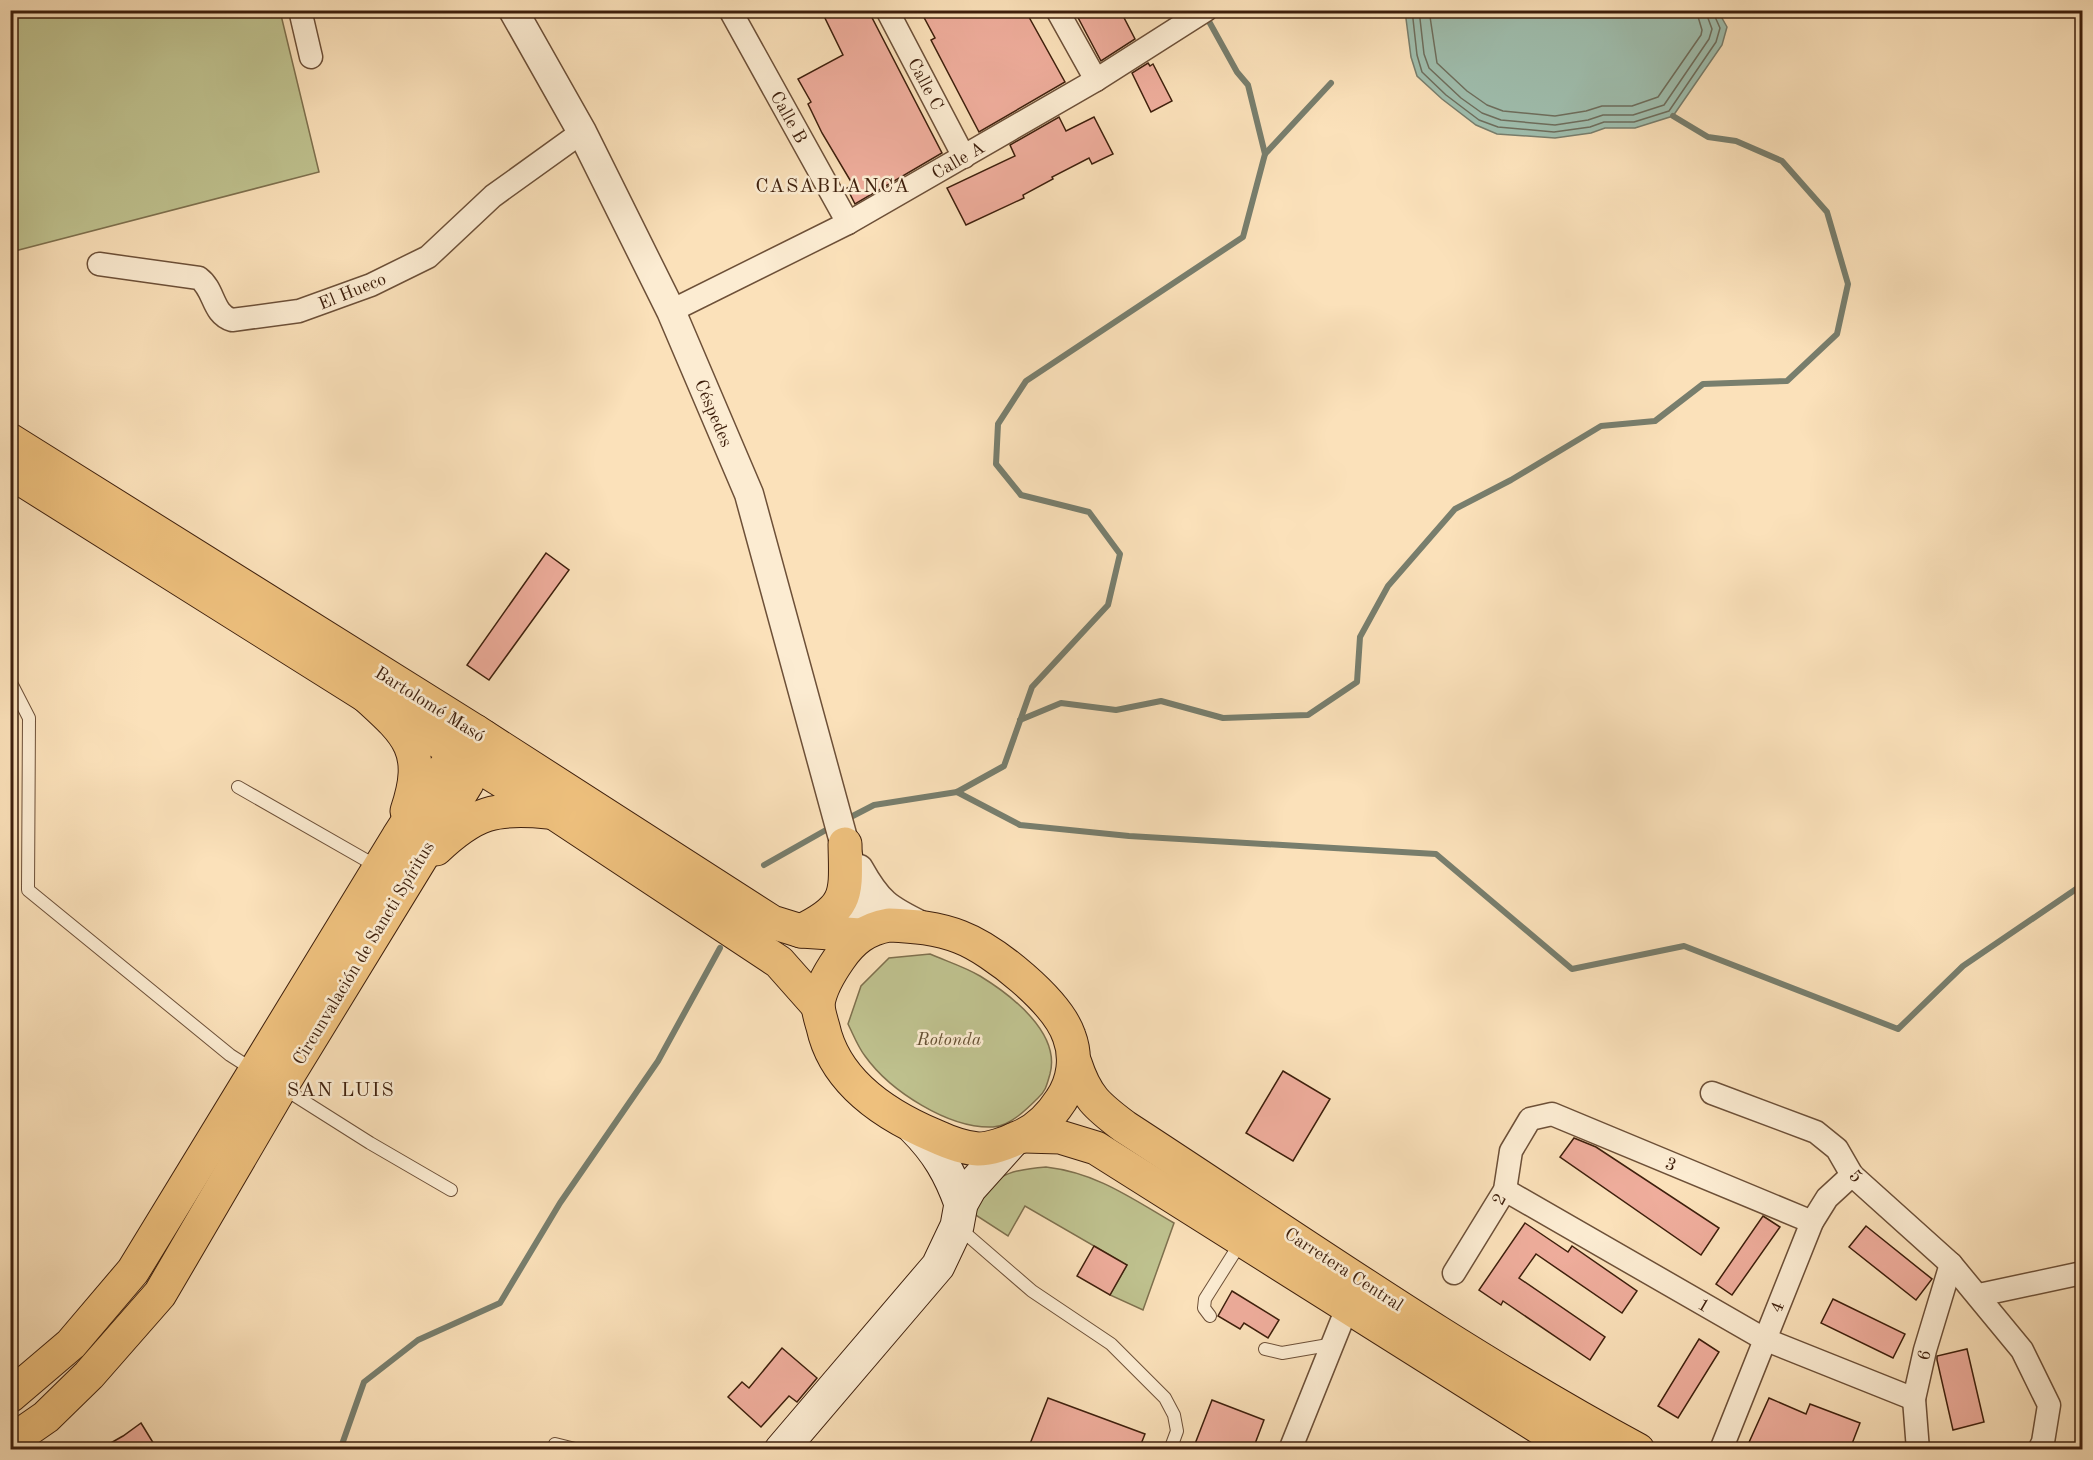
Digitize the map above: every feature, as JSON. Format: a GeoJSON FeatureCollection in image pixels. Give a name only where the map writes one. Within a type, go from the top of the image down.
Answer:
{"type":"FeatureCollection","features":[{"type":"Feature","properties":{"kind":"main road","name":"Bartolomé Masó"},"geometry":{"type":"LineString","coordinates":[[10,440],[472,746],[772,922],[801,931],[861,934]]}},
{"type":"Feature","properties":{"kind":"main road","name":"Bartolomé Masó"},"geometry":{"type":"LineString","coordinates":[[10,472],[363,693],[472,746],[554,813],[779,962],[818,1006]]}},
{"type":"Feature","properties":{"kind":"main road"},"geometry":{"type":"LineString","coordinates":[[363,693],[402,729],[414,752],[416,772],[398,837]]}},
{"type":"Feature","properties":{"kind":"main road","name":"Circunvalación de Sancti Spíritus"},"geometry":{"type":"LineString","coordinates":[[10,1442],[46,1417],[89,1375],[159,1294],[379,867],[398,837],[472,746]]}},
{"type":"Feature","properties":{"kind":"main road","name":"Circunvalación de Sancti Spíritus"},"geometry":{"type":"LineString","coordinates":[[18,1386],[71,1344],[133,1271],[400,892],[467,783],[472,746]]}},
{"type":"Feature","properties":{"kind":"main road"},"geometry":{"type":"LineString","coordinates":[[400,892],[426,859],[458,828],[490,812],[517,809],[554,813]]}},
{"type":"Feature","properties":{"kind":"main road"},"geometry":{"type":"LineString","coordinates":[[801,931],[828,916],[840,902],[846,887],[844,839]]}},
{"type":"Feature","properties":{"kind":"main road"},"geometry":{"type":"LineString","coordinates":[[780,1449],[938,1266],[974,1182],[1019,1138],[1046,1121],[1067,1091],[1075,1063],[1069,1035],[1051,1005],[1005,963],[962,937],[922,927],[889,925],[861,934],[834,965],[818,1006],[825,1038],[842,1070],[880,1108],[914,1128],[952,1143],[979,1149],[1019,1138]]}},
{"type":"Feature","properties":{"kind":"main road","name":"Carretera Central"},"geometry":{"type":"LineString","coordinates":[[1075,1063],[1082,1086],[1095,1105],[1125,1127],[1401,1307],[1583,1420],[1638,1449]]}},
{"type":"Feature","properties":{"kind":"main road"},"geometry":{"type":"LineString","coordinates":[[914,1128],[936,1150],[947,1168],[959,1215]]}},
{"type":"Feature","properties":{"kind":"main road","name":"Carretera Central"},"geometry":{"type":"LineString","coordinates":[[1019,1138],[1060,1137],[1096,1148],[1241,1242],[1575,1449]]}},
{"type":"Feature","properties":{"kind":"street"},"geometry":{"type":"LineString","coordinates":[[300,10],[311,57]]}},
{"type":"Feature","properties":{"kind":"street","name":"Céspedes"},"geometry":{"type":"LineString","coordinates":[[513,10],[582,132],[671,311],[749,494],[862,908],[861,934]]}},
{"type":"Feature","properties":{"kind":"street","name":"Calle B"},"geometry":{"type":"LineString","coordinates":[[730,10],[848,223]]}},
{"type":"Feature","properties":{"kind":"street","name":"Calle C"},"geometry":{"type":"LineString","coordinates":[[887,10],[964,157]]}},
{"type":"Feature","properties":{"kind":"street"},"geometry":{"type":"LineString","coordinates":[[1057,10],[1096,81]]}},
{"type":"Feature","properties":{"kind":"street","name":"Calle A"},"geometry":{"type":"LineString","coordinates":[[671,311],[848,223],[1096,81],[1204,12]]}},
{"type":"Feature","properties":{"kind":"street","name":"El Hueco"},"geometry":{"type":"LineString","coordinates":[[99,264],[199,278],[209,288],[218,312],[223,317],[232,320],[298,311],[371,285],[428,257],[493,196],[582,132]]}},
{"type":"Feature","properties":{"kind":"street","name":"Céspedes"},"geometry":{"type":"LineString","coordinates":[[844,839],[874,895],[892,912],[922,927]]}},
{"type":"Feature","properties":{"kind":"street","name":"5"},"geometry":{"type":"LineString","coordinates":[[1712,1093],[1816,1132],[1838,1149],[1852,1175],[1951,1264],[1979,1294],[2022,1350],[2049,1405],[2043,1442],[2039,1449]]}},
{"type":"Feature","properties":{"kind":"street","name":"3"},"geometry":{"type":"LineString","coordinates":[[1530,1119],[1552,1114],[1812,1222]]}},
{"type":"Feature","properties":{"kind":"street","name":"2"},"geometry":{"type":"LineString","coordinates":[[1454,1273],[1505,1190],[1511,1151],[1530,1119]]}},
{"type":"Feature","properties":{"kind":"street","name":"4"},"geometry":{"type":"LineString","coordinates":[[1721,1449],[1812,1222],[1827,1198],[1852,1175]]}},
{"type":"Feature","properties":{"kind":"street","name":"1"},"geometry":{"type":"LineString","coordinates":[[1505,1190],[1764,1339],[1914,1399]]}},
{"type":"Feature","properties":{"kind":"street","name":"6"},"geometry":{"type":"LineString","coordinates":[[1918,1449],[1914,1399],[1925,1350],[1951,1264]]}},
{"type":"Feature","properties":{"kind":"street"},"geometry":{"type":"LineString","coordinates":[[1979,1294],[2082,1273]]}},
{"type":"Feature","properties":{"kind":"street"},"geometry":{"type":"LineString","coordinates":[[1290,1449],[1347,1308]]}},
{"type":"Feature","properties":{"kind":"lane"},"geometry":{"type":"LineString","coordinates":[[10,681],[29,718],[28,890],[230,1055],[370,1143],[451,1190]]}},
{"type":"Feature","properties":{"kind":"lane"},"geometry":{"type":"LineString","coordinates":[[238,787],[379,867]]}},
{"type":"Feature","properties":{"kind":"lane"},"geometry":{"type":"LineString","coordinates":[[959,1215],[1032,1291],[1112,1344],[1165,1398],[1174,1415],[1177,1431],[1170,1449]]}},
{"type":"Feature","properties":{"kind":"lane"},"geometry":{"type":"LineString","coordinates":[[1210,1316],[1204,1308],[1205,1299],[1241,1242]]}},
{"type":"Feature","properties":{"kind":"lane"},"geometry":{"type":"LineString","coordinates":[[1265,1349],[1282,1353],[1334,1344]]}},
{"type":"Feature","properties":{"kind":"lane"},"geometry":{"type":"LineString","coordinates":[[555,1444],[579,1449]]}},
{"type":"Feature","properties":{"kind":"green space"},"geometry":{"type":"Polygon","coordinates":[[[11,10],[280,11],[319,172],[11,252],[11,10]]]}},
{"type":"Feature","properties":{"kind":"green space","name":"Rotonda"},"geometry":{"type":"Polygon","coordinates":[[[930,954],[974,973],[1006,994],[1031,1017],[1048,1044],[1051,1059],[1050,1074],[1045,1090],[1023,1112],[1006,1124],[993,1127],[958,1122],[922,1105],[889,1082],[876,1069],[860,1049],[848,1024],[861,986],[889,958],[930,954]]]}},
{"type":"Feature","properties":{"kind":"green space"},"geometry":{"type":"Polygon","coordinates":[[[1046,1167],[1098,1181],[1174,1223],[1143,1310],[1110,1295],[1127,1265],[1025,1206],[1008,1236],[971,1212],[987,1190],[1001,1178],[1019,1171],[1046,1167]]]}},
{"type":"Feature","properties":{"kind":"water"},"geometry":{"type":"Polygon","coordinates":[[[1405,11],[1718,11],[1727,27],[1722,45],[1673,116],[1635,128],[1605,128],[1591,133],[1555,138],[1497,134],[1476,125],[1442,99],[1417,76],[1411,57],[1405,11]]]}},
{"type":"Feature","properties":{"kind":"building"},"geometry":{"type":"Polygon","coordinates":[[[821,10],[868,10],[942,153],[855,204],[847,188],[853,185],[822,133],[808,104],[811,102],[798,79],[843,55],[821,10]]]}},
{"type":"Feature","properties":{"kind":"building"},"geometry":{"type":"Polygon","coordinates":[[[920,10],[1025,10],[1065,82],[979,132],[931,40],[935,38],[920,10]]]}},
{"type":"Feature","properties":{"kind":"building"},"geometry":{"type":"Polygon","coordinates":[[[1074,10],[1120,10],[1135,39],[1101,61],[1074,10]]]}},
{"type":"Feature","properties":{"kind":"building"},"geometry":{"type":"Polygon","coordinates":[[[1148,63],[1150,66],[1153,64],[1172,101],[1151,112],[1132,73],[1148,63]]]}},
{"type":"Feature","properties":{"kind":"building"},"geometry":{"type":"Polygon","coordinates":[[[1059,117],[1066,131],[1094,117],[1113,154],[1092,164],[1089,158],[1052,177],[1053,179],[1023,195],[1024,198],[966,225],[947,188],[1015,156],[1010,145],[1059,117]]]}},
{"type":"Feature","properties":{"kind":"building"},"geometry":{"type":"Polygon","coordinates":[[[546,553],[569,570],[489,680],[467,665],[546,553]]]}},
{"type":"Feature","properties":{"kind":"building"},"geometry":{"type":"Polygon","coordinates":[[[1283,1071],[1330,1099],[1293,1161],[1246,1133],[1283,1071]]]}},
{"type":"Feature","properties":{"kind":"building"},"geometry":{"type":"Polygon","coordinates":[[[1574,1138],[1596,1147],[1719,1228],[1701,1255],[1560,1157],[1574,1138]]]}},
{"type":"Feature","properties":{"kind":"building"},"geometry":{"type":"Polygon","coordinates":[[[1763,1216],[1780,1227],[1732,1295],[1716,1284],[1763,1216]]]}},
{"type":"Feature","properties":{"kind":"building"},"geometry":{"type":"Polygon","coordinates":[[[1525,1223],[1568,1252],[1572,1246],[1637,1291],[1622,1313],[1536,1254],[1519,1278],[1605,1337],[1590,1360],[1503,1301],[1501,1305],[1479,1290],[1525,1223]]]}},
{"type":"Feature","properties":{"kind":"building"},"geometry":{"type":"Polygon","coordinates":[[[1866,1226],[1932,1279],[1916,1300],[1849,1247],[1866,1226]]]}},
{"type":"Feature","properties":{"kind":"building"},"geometry":{"type":"Polygon","coordinates":[[[1094,1246],[1127,1265],[1110,1295],[1077,1276],[1094,1246]]]}},
{"type":"Feature","properties":{"kind":"building"},"geometry":{"type":"Polygon","coordinates":[[[1232,1291],[1279,1320],[1268,1338],[1244,1323],[1240,1329],[1218,1316],[1232,1291]]]}},
{"type":"Feature","properties":{"kind":"building"},"geometry":{"type":"Polygon","coordinates":[[[1833,1299],[1905,1334],[1893,1358],[1821,1323],[1833,1299]]]}},
{"type":"Feature","properties":{"kind":"building"},"geometry":{"type":"Polygon","coordinates":[[[1699,1339],[1719,1352],[1678,1418],[1658,1406],[1699,1339]]]}},
{"type":"Feature","properties":{"kind":"building"},"geometry":{"type":"Polygon","coordinates":[[[782,1348],[817,1378],[797,1402],[789,1396],[761,1427],[728,1397],[742,1382],[749,1388],[782,1348]]]}},
{"type":"Feature","properties":{"kind":"building"},"geometry":{"type":"Polygon","coordinates":[[[1967,1349],[1984,1422],[1953,1430],[1937,1356],[1967,1349]]]}},
{"type":"Feature","properties":{"kind":"building"},"geometry":{"type":"Polygon","coordinates":[[[1048,1398],[1145,1434],[1139,1449],[1028,1449],[1048,1398]]]}},
{"type":"Feature","properties":{"kind":"building"},"geometry":{"type":"Polygon","coordinates":[[[1769,1398],[1806,1414],[1810,1404],[1860,1423],[1850,1449],[1746,1449],[1769,1398]]]}},
{"type":"Feature","properties":{"kind":"building"},"geometry":{"type":"Polygon","coordinates":[[[1212,1400],[1264,1420],[1253,1449],[1193,1449],[1212,1400]]]}},
{"type":"Feature","properties":{"kind":"building"},"geometry":{"type":"Polygon","coordinates":[[[141,1423],[157,1449],[100,1449],[123,1436],[141,1423]]]}},
{"type":"Feature","properties":{"kind":"waterway"},"geometry":{"type":"LineString","coordinates":[[1206,16],[1237,72],[1248,85],[1265,154]]}},
{"type":"Feature","properties":{"kind":"waterway"},"geometry":{"type":"LineString","coordinates":[[845,820],[874,805],[957,792],[1004,766],[1032,687],[1108,605],[1120,554],[1089,512],[1021,495],[996,464],[998,424],[1026,381],[1243,237],[1265,154],[1331,83]]}},
{"type":"Feature","properties":{"kind":"waterway"},"geometry":{"type":"LineString","coordinates":[[1020,720],[1061,703],[1116,710],[1161,701],[1223,718],[1308,715],[1357,682],[1360,637],[1388,586],[1455,509],[1511,480],[1601,426],[1655,421],[1703,384],[1787,381],[1837,334],[1848,284],[1827,212],[1782,161],[1736,141],[1708,137],[1673,116]]}},
{"type":"Feature","properties":{"kind":"waterway"},"geometry":{"type":"LineString","coordinates":[[957,792],[1020,825],[1129,836],[1436,854],[1572,969],[1684,946],[1898,1029],[1963,966],[2082,885]]}},
{"type":"Feature","properties":{"kind":"waterway"},"geometry":{"type":"LineString","coordinates":[[764,865],[833,826]]}},
{"type":"Feature","properties":{"kind":"waterway"},"geometry":{"type":"LineString","coordinates":[[340,1450],[364,1382],[418,1340],[500,1303],[560,1203],[658,1061],[720,948]]}},
{"type":"Feature","properties":{"kind":"district","name":"CASABLANCA"},"geometry":{"type":"Point","coordinates":[833,185]}},
{"type":"Feature","properties":{"kind":"district","name":"SAN LUIS"},"geometry":{"type":"Point","coordinates":[341,1089]}}]}
